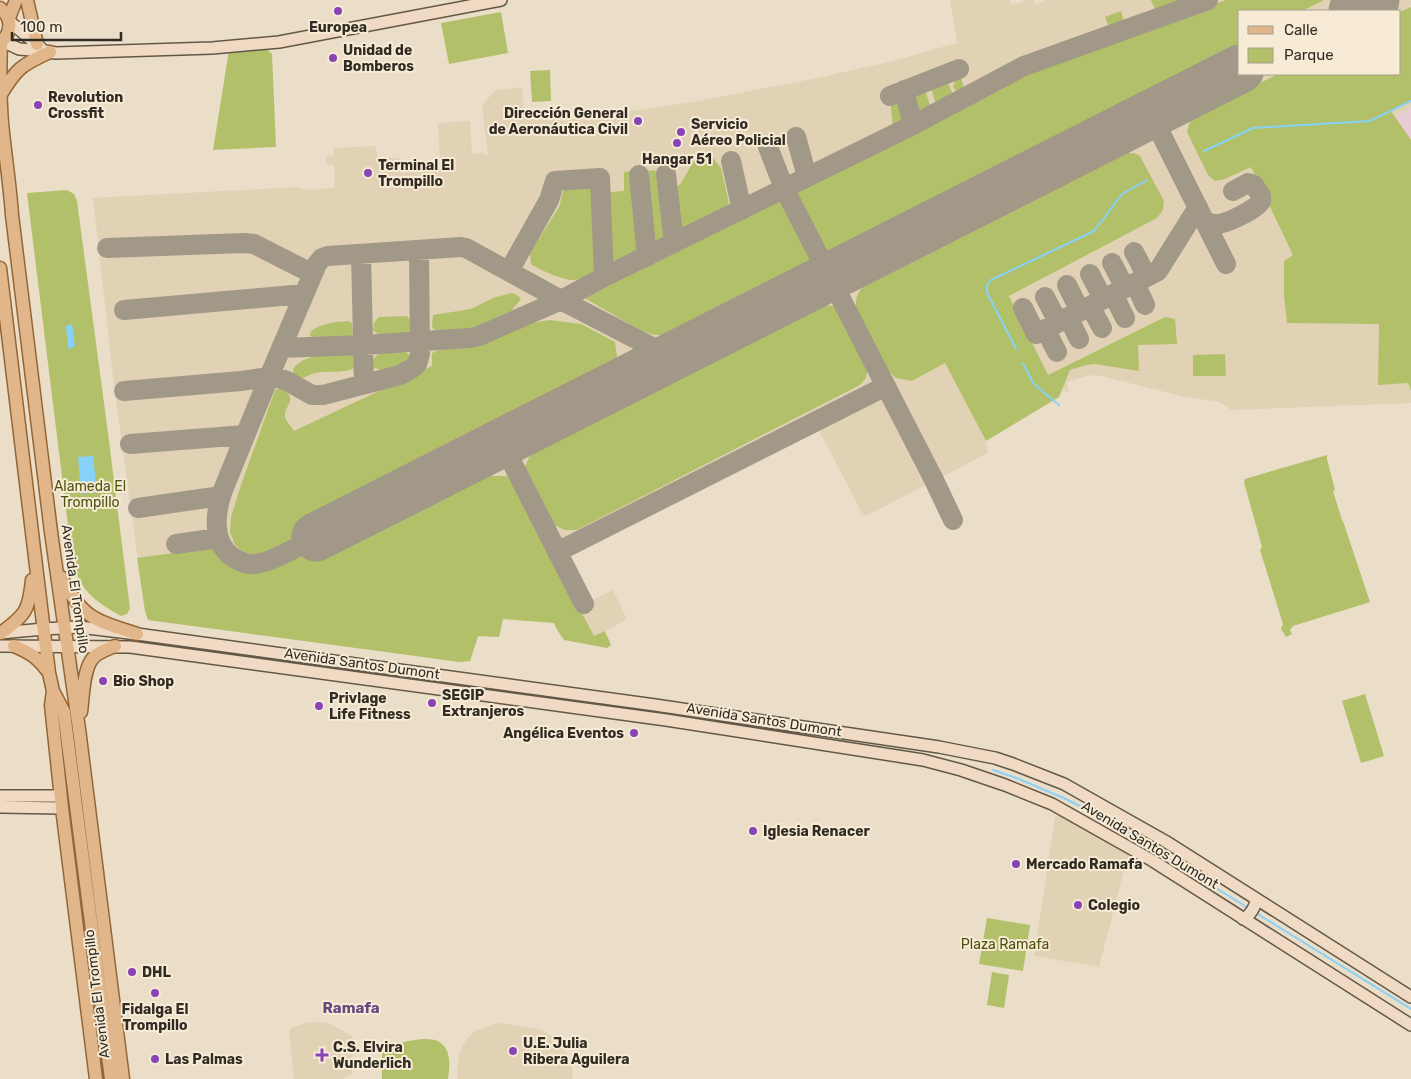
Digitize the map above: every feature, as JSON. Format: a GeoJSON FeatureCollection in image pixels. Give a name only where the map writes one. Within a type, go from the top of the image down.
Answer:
{"type":"FeatureCollection","features":[{"type":"Feature","properties":{"kind":"main road"},"geometry":{"type":"LineString","coordinates":[[16,0],[5,11],[43,49]]}},
{"type":"Feature","properties":{"kind":"main road"},"geometry":{"type":"LineString","coordinates":[[27,0],[43,49]]}},
{"type":"Feature","properties":{"kind":"main road"},"geometry":{"type":"LineString","coordinates":[[1,42],[19,49],[212,48],[280,42],[501,0]]}},
{"type":"Feature","properties":{"kind":"main road","name":"Avenida El Trompillo"},"geometry":{"type":"LineString","coordinates":[[5,11],[9,32],[1,42],[0,96],[13,225],[123,1079]]}},
{"type":"Feature","properties":{"kind":"main road"},"geometry":{"type":"LineString","coordinates":[[0,96],[18,70],[30,62],[43,49]]}},
{"type":"Feature","properties":{"kind":"main road","name":"Avenida El Trompillo"},"geometry":{"type":"LineString","coordinates":[[0,268],[49,673],[53,691],[64,712],[111,1079]]}},
{"type":"Feature","properties":{"kind":"main road"},"geometry":{"type":"LineString","coordinates":[[0,638],[26,610],[30,598],[34,555]]}},
{"type":"Feature","properties":{"kind":"main road"},"geometry":{"type":"LineString","coordinates":[[56,569],[66,587],[84,611],[94,618],[137,634]]}},
{"type":"Feature","properties":{"kind":"main road","name":"Avenida Santos Dumont"},"geometry":{"type":"LineString","coordinates":[[0,638],[44,629],[79,627],[649,705],[954,749],[995,758],[1064,784],[1164,841],[1256,902],[1411,998]]}},
{"type":"Feature","properties":{"kind":"main road","name":"Avenida Santos Dumont"},"geometry":{"type":"LineString","coordinates":[[0,638],[14,646],[130,647],[666,720],[923,760],[961,770],[1052,804],[1153,861],[1246,917],[1411,1025]]}},
{"type":"Feature","properties":{"kind":"main road"},"geometry":{"type":"LineString","coordinates":[[14,646],[30,652],[49,673]]}},
{"type":"Feature","properties":{"kind":"main road"},"geometry":{"type":"LineString","coordinates":[[79,730],[85,681],[89,665],[93,658],[115,646]]}},
{"type":"Feature","properties":{"kind":"main road","name":"Avenida El Trompillo"},"geometry":{"type":"LineString","coordinates":[[53,691],[51,705],[61,802],[96,1075]]}},
{"type":"Feature","properties":{"kind":"main road"},"geometry":{"type":"LineString","coordinates":[[923,760],[931,758],[951,760],[954,749]]}},
{"type":"Feature","properties":{"kind":"main road"},"geometry":{"type":"LineString","coordinates":[[961,770],[959,764],[963,757],[967,755],[986,760],[995,758]]}},
{"type":"Feature","properties":{"kind":"main road"},"geometry":{"type":"LineString","coordinates":[[0,796],[61,802]]}},
{"type":"Feature","properties":{"kind":"main road"},"geometry":{"type":"LineString","coordinates":[[0,807],[61,802]]}},
{"type":"Feature","properties":{"kind":"main road"},"geometry":{"type":"LineString","coordinates":[[1246,917],[1256,902]]}},
{"type":"Feature","properties":{"kind":"main road"},"geometry":{"type":"LineString","coordinates":[[96,1075],[102,1005]]}},
{"type":"Feature","properties":{"kind":"shaded area"},"geometry":{"type":"Polygon","coordinates":[[[950,0],[1010,0],[1011,5],[1033,0],[1036,5],[1046,0],[1411,0],[1411,108],[1395,116],[1411,140],[1411,403],[1231,410],[1220,402],[1181,396],[1097,375],[1067,382],[1069,392],[946,362],[986,441],[988,453],[866,516],[862,513],[818,428],[494,594],[470,661],[460,662],[148,620],[145,611],[114,386],[93,198],[300,187],[306,190],[333,188],[335,185],[334,165],[327,165],[326,156],[334,155],[333,148],[376,146],[378,163],[389,162],[389,158],[401,158],[402,163],[440,160],[438,123],[470,121],[472,154],[485,153],[485,155],[488,155],[482,105],[496,90],[522,87],[524,114],[561,112],[563,121],[699,101],[889,62],[957,43],[950,0]]]}},
{"type":"Feature","properties":{"kind":"shaded area"},"geometry":{"type":"Polygon","coordinates":[[[1411,108],[1411,140],[1395,116],[1411,108]]]}},
{"type":"Feature","properties":{"kind":"shaded area"},"geometry":{"type":"Polygon","coordinates":[[[613,590],[627,619],[594,637],[580,608],[584,604],[613,590]]]}},
{"type":"Feature","properties":{"kind":"shaded area","name":"Colegio"},"geometry":{"type":"Polygon","coordinates":[[[1060,815],[1128,855],[1099,967],[1034,956],[1055,817],[1060,815]]]}},
{"type":"Feature","properties":{"kind":"shaded area","name":"C.S. Elvira Wunderlich"},"geometry":{"type":"Polygon","coordinates":[[[305,1023],[331,1024],[352,1036],[352,1074],[342,1079],[294,1079],[289,1030],[305,1023]]]}},
{"type":"Feature","properties":{"kind":"shaded area","name":"U.E. Julia Ribera Aguilera"},"geometry":{"type":"Polygon","coordinates":[[[503,1023],[542,1030],[553,1037],[569,1057],[573,1072],[572,1079],[457,1079],[459,1055],[464,1043],[475,1031],[493,1024],[503,1023]]]}},
{"type":"Feature","properties":{"kind":"green space"},"geometry":{"type":"Polygon","coordinates":[[[1151,0],[1189,0],[1156,12],[1151,0]]]}},
{"type":"Feature","properties":{"kind":"green space"},"geometry":{"type":"Polygon","coordinates":[[[1226,0],[1324,0],[1304,10],[1238,10],[1238,45],[833,256],[827,256],[823,252],[796,195],[799,189],[1038,68],[1226,0]]]}},
{"type":"Feature","properties":{"kind":"green space"},"geometry":{"type":"Polygon","coordinates":[[[1411,7],[1411,101],[1391,111],[1411,140],[1411,391],[1408,383],[1378,385],[1379,324],[1287,323],[1284,296],[1284,261],[1293,255],[1251,167],[1225,179],[1215,181],[1208,175],[1187,132],[1189,124],[1196,115],[1276,75],[1401,75],[1401,12],[1411,7]]]}},
{"type":"Feature","properties":{"kind":"green space"},"geometry":{"type":"Polygon","coordinates":[[[1121,11],[1125,25],[1110,30],[1105,17],[1121,11]]]}},
{"type":"Feature","properties":{"kind":"green space"},"geometry":{"type":"Polygon","coordinates":[[[501,12],[508,53],[449,64],[441,23],[501,12]]]}},
{"type":"Feature","properties":{"kind":"green space"},"geometry":{"type":"Polygon","coordinates":[[[266,48],[272,54],[276,147],[213,150],[229,50],[266,48]]]}},
{"type":"Feature","properties":{"kind":"green space"},"geometry":{"type":"Polygon","coordinates":[[[550,70],[551,101],[532,102],[530,71],[550,70]]]}},
{"type":"Feature","properties":{"kind":"green space"},"geometry":{"type":"Polygon","coordinates":[[[959,71],[964,88],[959,91],[955,90],[951,74],[959,71]]]}},
{"type":"Feature","properties":{"kind":"green space"},"geometry":{"type":"Polygon","coordinates":[[[946,78],[953,97],[936,105],[930,84],[946,78]]]}},
{"type":"Feature","properties":{"kind":"green space"},"geometry":{"type":"Polygon","coordinates":[[[924,87],[931,108],[916,116],[911,95],[916,90],[924,87]]]}},
{"type":"Feature","properties":{"kind":"green space"},"geometry":{"type":"Polygon","coordinates":[[[899,97],[903,100],[907,119],[893,126],[890,100],[899,97]]]}},
{"type":"Feature","properties":{"kind":"green space"},"geometry":{"type":"Polygon","coordinates":[[[1123,153],[1134,153],[1140,156],[1164,201],[1163,210],[1157,218],[1009,296],[1048,375],[1165,317],[1175,319],[1177,344],[1138,345],[1139,371],[1095,364],[1070,370],[1059,397],[986,441],[945,363],[912,381],[896,378],[889,372],[856,309],[858,295],[865,284],[1123,153]]]}},
{"type":"Feature","properties":{"kind":"green space"},"geometry":{"type":"Polygon","coordinates":[[[713,158],[721,168],[729,203],[727,207],[685,228],[675,226],[671,193],[681,183],[695,159],[713,158]]]}},
{"type":"Feature","properties":{"kind":"green space"},"geometry":{"type":"Polygon","coordinates":[[[655,170],[663,193],[666,228],[663,238],[657,240],[649,236],[646,183],[648,171],[655,170]]]}},
{"type":"Feature","properties":{"kind":"green space"},"geometry":{"type":"Polygon","coordinates":[[[632,171],[635,175],[638,246],[636,252],[618,261],[609,260],[607,255],[606,197],[610,192],[624,191],[624,172],[632,171]]]}},
{"type":"Feature","properties":{"kind":"green space"},"geometry":{"type":"Polygon","coordinates":[[[595,182],[598,267],[594,275],[570,280],[552,275],[531,264],[530,253],[559,207],[565,184],[595,182]]]}},
{"type":"Feature","properties":{"kind":"green space","name":"Alameda El Trompillo"},"geometry":{"type":"Polygon","coordinates":[[[67,190],[74,194],[77,201],[108,433],[130,608],[127,614],[121,616],[95,599],[83,586],[72,558],[27,193],[67,190]]]}},
{"type":"Feature","properties":{"kind":"green space"},"geometry":{"type":"Polygon","coordinates":[[[777,198],[787,199],[815,256],[811,265],[665,335],[654,335],[642,331],[581,296],[777,198]]]}},
{"type":"Feature","properties":{"kind":"green space"},"geometry":{"type":"Polygon","coordinates":[[[512,293],[521,299],[511,311],[471,329],[440,333],[432,327],[433,315],[471,309],[493,298],[512,293]]]}},
{"type":"Feature","properties":{"kind":"green space"},"geometry":{"type":"Polygon","coordinates":[[[817,305],[833,306],[842,311],[868,365],[866,378],[860,385],[577,530],[565,530],[554,525],[524,469],[532,451],[817,305]]]}},
{"type":"Feature","properties":{"kind":"green space"},"geometry":{"type":"Polygon","coordinates":[[[407,316],[412,323],[412,329],[404,335],[393,338],[377,334],[373,330],[374,323],[379,317],[407,316]]]}},
{"type":"Feature","properties":{"kind":"green space"},"geometry":{"type":"Polygon","coordinates":[[[549,320],[581,324],[615,342],[617,356],[611,369],[303,520],[309,531],[262,554],[251,554],[242,551],[235,545],[230,532],[231,517],[275,390],[284,389],[290,397],[285,417],[294,431],[432,366],[432,353],[439,350],[475,347],[527,324],[549,320]]]}},
{"type":"Feature","properties":{"kind":"green space"},"geometry":{"type":"Polygon","coordinates":[[[348,321],[352,323],[353,334],[344,340],[333,341],[310,336],[311,331],[320,326],[333,322],[348,321]]]}},
{"type":"Feature","properties":{"kind":"green space"},"geometry":{"type":"Polygon","coordinates":[[[406,352],[410,356],[409,364],[398,370],[380,370],[373,367],[373,361],[379,353],[406,352]]]}},
{"type":"Feature","properties":{"kind":"green space"},"geometry":{"type":"Polygon","coordinates":[[[354,353],[358,362],[357,366],[353,369],[340,372],[318,372],[301,379],[293,375],[293,369],[305,359],[329,354],[354,353]]]}},
{"type":"Feature","properties":{"kind":"green space"},"geometry":{"type":"Polygon","coordinates":[[[1225,354],[1226,376],[1193,376],[1193,355],[1225,354]]]}},
{"type":"Feature","properties":{"kind":"green space"},"geometry":{"type":"Polygon","coordinates":[[[1327,455],[1335,490],[1333,491],[1370,602],[1293,626],[1290,630],[1292,634],[1286,637],[1281,629],[1283,624],[1260,550],[1262,547],[1244,482],[1248,478],[1327,455]]]}},
{"type":"Feature","properties":{"kind":"green space"},"geometry":{"type":"Polygon","coordinates":[[[482,476],[506,476],[513,479],[594,636],[605,631],[611,645],[607,648],[564,640],[554,623],[503,619],[499,637],[478,636],[470,661],[460,662],[148,620],[137,558],[204,549],[211,545],[222,560],[234,569],[247,572],[261,572],[275,568],[318,548],[324,558],[482,476]]]}},
{"type":"Feature","properties":{"kind":"green space"},"geometry":{"type":"Polygon","coordinates":[[[1365,694],[1384,756],[1361,763],[1342,701],[1365,694]]]}},
{"type":"Feature","properties":{"kind":"green space","name":"Plaza Ramafa"},"geometry":{"type":"Polygon","coordinates":[[[987,918],[1030,925],[1023,971],[979,964],[987,918]]]}},
{"type":"Feature","properties":{"kind":"green space"},"geometry":{"type":"Polygon","coordinates":[[[992,972],[1009,975],[1004,1008],[987,1005],[992,972]]]}},
{"type":"Feature","properties":{"kind":"green space"},"geometry":{"type":"Polygon","coordinates":[[[422,1039],[435,1040],[441,1043],[447,1051],[449,1056],[448,1079],[382,1079],[382,1048],[422,1039]]]}},
{"type":"Feature","properties":{"kind":"water"},"geometry":{"type":"Polygon","coordinates":[[[72,324],[75,346],[68,349],[66,326],[72,324]]]}},
{"type":"Feature","properties":{"kind":"water"},"geometry":{"type":"Polygon","coordinates":[[[93,456],[97,492],[81,494],[78,457],[93,456]]]}},
{"type":"Feature","properties":{"kind":"waterway"},"geometry":{"type":"LineString","coordinates":[[1204,151],[1253,128],[1370,121],[1411,101]]}},
{"type":"Feature","properties":{"kind":"waterway"},"geometry":{"type":"LineString","coordinates":[[1016,349],[987,293],[987,285],[991,280],[1094,231],[1122,194],[1147,180]]}},
{"type":"Feature","properties":{"kind":"waterway"},"geometry":{"type":"LineString","coordinates":[[1023,364],[1034,384],[1059,405]]}},
{"type":"Feature","properties":{"kind":"waterway"},"geometry":{"type":"LineString","coordinates":[[993,770],[1066,799],[1112,823],[1248,908]]}},
{"type":"Feature","properties":{"kind":"waterway"},"geometry":{"type":"LineString","coordinates":[[1256,913],[1411,1009]]}},
{"type":"Feature","properties":{"kind":"taxiway"},"geometry":{"type":"LineString","coordinates":[[281,348],[363,345],[479,336],[561,300],[913,125],[1024,66],[1208,0]]}},
{"type":"Feature","properties":{"kind":"taxiway"},"geometry":{"type":"LineString","coordinates":[[890,96],[959,69]]}},
{"type":"Feature","properties":{"kind":"taxiway"},"geometry":{"type":"LineString","coordinates":[[904,90],[913,125]]}},
{"type":"Feature","properties":{"kind":"taxiway"},"geometry":{"type":"LineString","coordinates":[[1151,114],[1226,264]]}},
{"type":"Feature","properties":{"kind":"taxiway"},"geometry":{"type":"LineString","coordinates":[[796,137],[807,177]]}},
{"type":"Feature","properties":{"kind":"taxiway"},"geometry":{"type":"LineString","coordinates":[[768,147],[784,188],[953,520]]}},
{"type":"Feature","properties":{"kind":"taxiway"},"geometry":{"type":"LineString","coordinates":[[731,161],[742,210]]}},
{"type":"Feature","properties":{"kind":"taxiway"},"geometry":{"type":"LineString","coordinates":[[666,174],[674,243]]}},
{"type":"Feature","properties":{"kind":"taxiway"},"geometry":{"type":"LineString","coordinates":[[639,175],[647,257]]}},
{"type":"Feature","properties":{"kind":"taxiway"},"geometry":{"type":"LineString","coordinates":[[509,271],[549,200],[555,181],[600,178],[604,277]]}},
{"type":"Feature","properties":{"kind":"taxiway"},"geometry":{"type":"LineString","coordinates":[[1204,220],[1209,223],[1220,224],[1247,212],[1261,201],[1261,196],[1254,185],[1248,183],[1233,191]]}},
{"type":"Feature","properties":{"kind":"taxiway"},"geometry":{"type":"LineString","coordinates":[[1023,308],[1036,334],[1158,271],[1198,207]]}},
{"type":"Feature","properties":{"kind":"taxiway"},"geometry":{"type":"LineString","coordinates":[[107,248],[254,244],[313,274]]}},
{"type":"Feature","properties":{"kind":"taxiway"},"geometry":{"type":"LineString","coordinates":[[316,537],[263,563],[247,564],[234,558],[221,545],[218,536],[217,517],[223,490],[317,264],[322,258],[328,256],[466,248],[671,357]]}},
{"type":"Feature","properties":{"kind":"taxiway"},"geometry":{"type":"LineString","coordinates":[[124,391],[269,377],[287,381],[312,395],[323,395],[400,375],[417,364],[420,354],[419,250]]}},
{"type":"Feature","properties":{"kind":"taxiway"},"geometry":{"type":"LineString","coordinates":[[1134,252],[1147,277]]}},
{"type":"Feature","properties":{"kind":"taxiway"},"geometry":{"type":"LineString","coordinates":[[361,254],[364,384]]}},
{"type":"Feature","properties":{"kind":"taxiway"},"geometry":{"type":"LineString","coordinates":[[1112,263],[1125,288]]}},
{"type":"Feature","properties":{"kind":"taxiway"},"geometry":{"type":"LineString","coordinates":[[1090,274],[1103,299]]}},
{"type":"Feature","properties":{"kind":"taxiway"},"geometry":{"type":"LineString","coordinates":[[1135,283],[1145,305]]}},
{"type":"Feature","properties":{"kind":"taxiway"},"geometry":{"type":"LineString","coordinates":[[1067,285],[1080,311]]}},
{"type":"Feature","properties":{"kind":"taxiway"},"geometry":{"type":"LineString","coordinates":[[124,310],[304,294]]}},
{"type":"Feature","properties":{"kind":"taxiway"},"geometry":{"type":"LineString","coordinates":[[1113,294],[1125,318]]}},
{"type":"Feature","properties":{"kind":"taxiway"},"geometry":{"type":"LineString","coordinates":[[1045,297],[1058,322]]}},
{"type":"Feature","properties":{"kind":"taxiway"},"geometry":{"type":"LineString","coordinates":[[1090,306],[1102,328]]}},
{"type":"Feature","properties":{"kind":"taxiway"},"geometry":{"type":"LineString","coordinates":[[1068,317],[1079,339]]}},
{"type":"Feature","properties":{"kind":"taxiway"},"geometry":{"type":"LineString","coordinates":[[1045,329],[1057,352]]}},
{"type":"Feature","properties":{"kind":"taxiway"},"geometry":{"type":"LineString","coordinates":[[557,552],[886,386]]}},
{"type":"Feature","properties":{"kind":"taxiway"},"geometry":{"type":"LineString","coordinates":[[130,444],[245,435]]}},
{"type":"Feature","properties":{"kind":"taxiway"},"geometry":{"type":"LineString","coordinates":[[502,443],[584,604]]}},
{"type":"Feature","properties":{"kind":"taxiway"},"geometry":{"type":"LineString","coordinates":[[138,508],[221,496]]}},
{"type":"Feature","properties":{"kind":"taxiway"},"geometry":{"type":"LineString","coordinates":[[176,544],[219,538]]}},
{"type":"Feature","properties":{"kind":"runway"},"geometry":{"type":"LineString","coordinates":[[1355,10],[1375,0]]}},
{"type":"Feature","properties":{"kind":"runway"},"geometry":{"type":"LineString","coordinates":[[316,537],[1238,70]]}},
{"type":"Feature","properties":{"kind":"place","name":"Europea"},"geometry":{"type":"Point","coordinates":[338,11]}},
{"type":"Feature","properties":{"kind":"place","name":"Unidad de Bomberos"},"geometry":{"type":"Point","coordinates":[333,58]}},
{"type":"Feature","properties":{"kind":"place","name":"Revolution Crossfit"},"geometry":{"type":"Point","coordinates":[38,105]}},
{"type":"Feature","properties":{"kind":"place","name":"Dirección General de Aeronáutica Civil"},"geometry":{"type":"Point","coordinates":[638,121]}},
{"type":"Feature","properties":{"kind":"place","name":"Servicio Aéreo Policial"},"geometry":{"type":"Point","coordinates":[681,132]}},
{"type":"Feature","properties":{"kind":"place","name":"Hangar 51"},"geometry":{"type":"Point","coordinates":[677,143]}},
{"type":"Feature","properties":{"kind":"place","name":"Terminal El Trompillo"},"geometry":{"type":"Point","coordinates":[368,173]}},
{"type":"Feature","properties":{"kind":"place","name":"Bio Shop"},"geometry":{"type":"Point","coordinates":[103,681]}},
{"type":"Feature","properties":{"kind":"place","name":"SEGIP Extranjeros"},"geometry":{"type":"Point","coordinates":[432,703]}},
{"type":"Feature","properties":{"kind":"place","name":"Privlage Life Fitness"},"geometry":{"type":"Point","coordinates":[319,706]}},
{"type":"Feature","properties":{"kind":"place","name":"Angélica Eventos"},"geometry":{"type":"Point","coordinates":[634,733]}},
{"type":"Feature","properties":{"kind":"place","name":"Iglesia Renacer"},"geometry":{"type":"Point","coordinates":[753,831]}},
{"type":"Feature","properties":{"kind":"place","name":"Mercado Ramafa"},"geometry":{"type":"Point","coordinates":[1016,864]}},
{"type":"Feature","properties":{"kind":"place","name":"Colegio"},"geometry":{"type":"Point","coordinates":[1078,905]}},
{"type":"Feature","properties":{"kind":"place","name":"DHL"},"geometry":{"type":"Point","coordinates":[132,972]}},
{"type":"Feature","properties":{"kind":"place","name":"Fidalga El Trompillo"},"geometry":{"type":"Point","coordinates":[155,993]}},
{"type":"Feature","properties":{"kind":"place","name":"U.E. Julia Ribera Aguilera"},"geometry":{"type":"Point","coordinates":[513,1051]}},
{"type":"Feature","properties":{"kind":"place","name":"C.S. Elvira Wunderlich"},"geometry":{"type":"Point","coordinates":[322,1055]}},
{"type":"Feature","properties":{"kind":"place","name":"Las Palmas"},"geometry":{"type":"Point","coordinates":[155,1059]}},
{"type":"Feature","properties":{"kind":"district","name":"Ramafa"},"geometry":{"type":"Point","coordinates":[351,1008]}}]}
